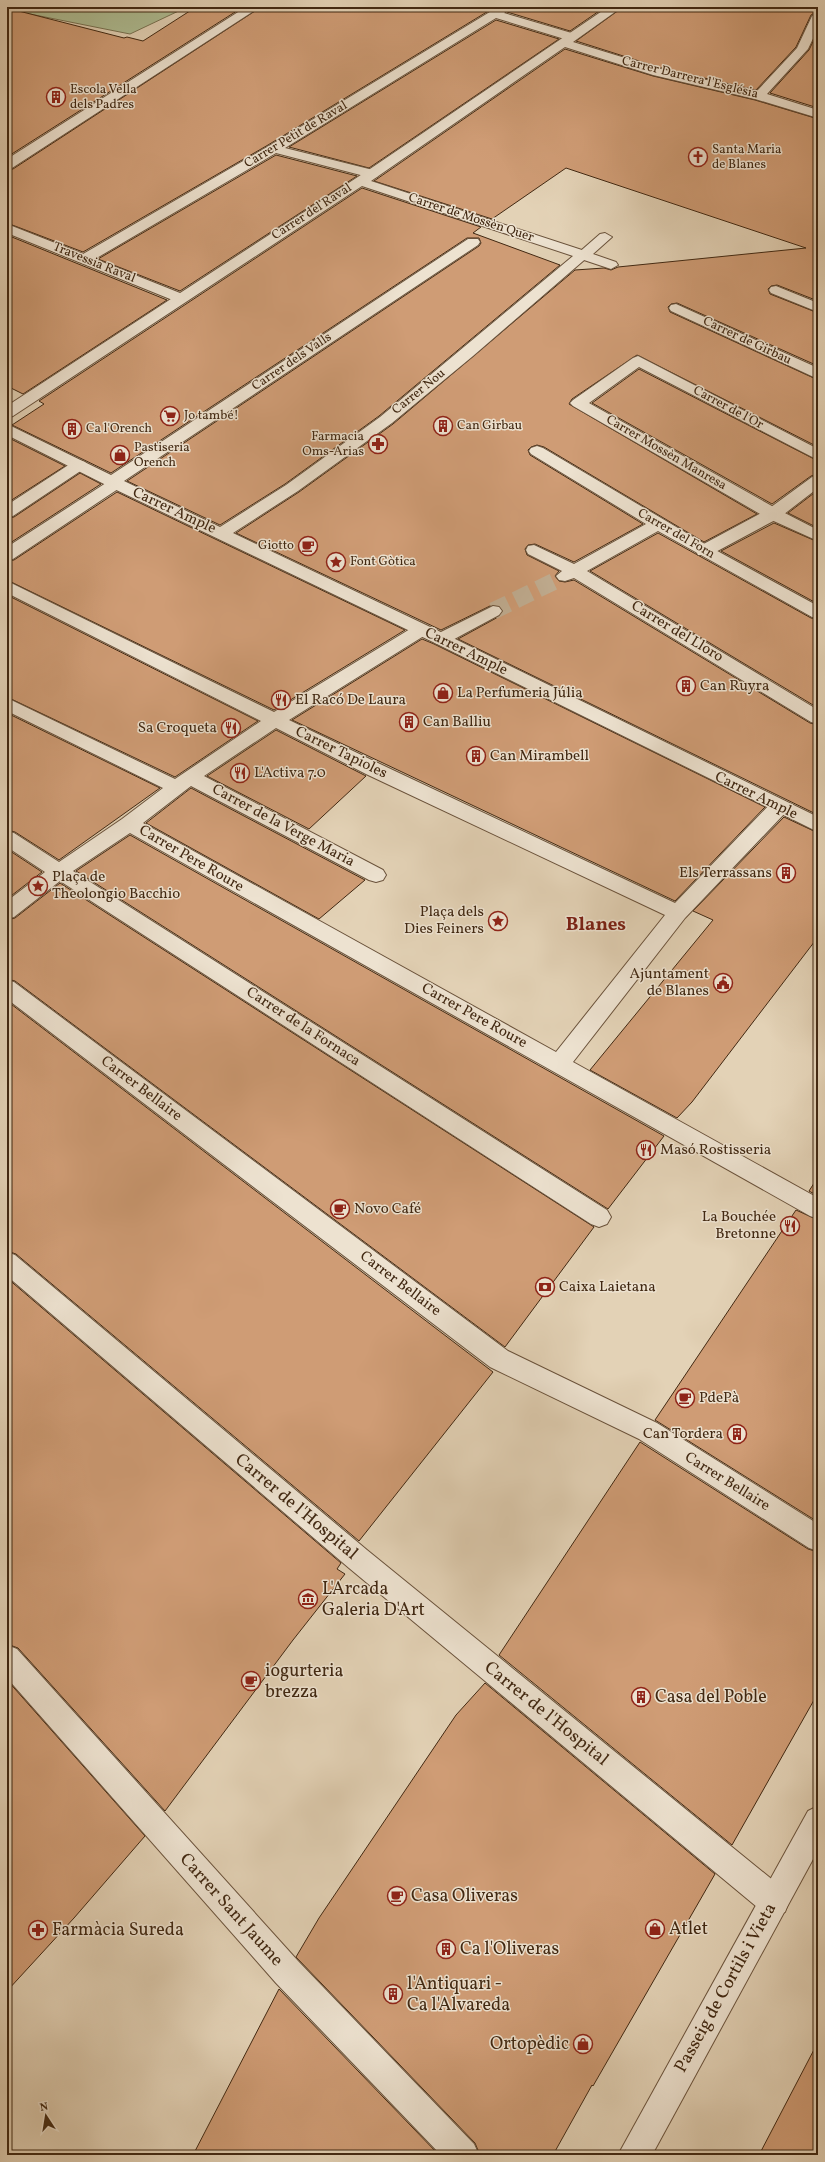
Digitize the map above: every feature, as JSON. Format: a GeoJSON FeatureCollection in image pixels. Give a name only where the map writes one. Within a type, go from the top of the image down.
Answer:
{"type":"FeatureCollection","features":[{"type":"Feature","properties":{"kind":"street"},"geometry":{"type":"LineString","coordinates":[[7,166],[254,7]]}},
{"type":"Feature","properties":{"kind":"street","name":"Carrer Petit de Raval"},"geometry":{"type":"LineString","coordinates":[[84,259],[274,149],[506,7]]}},
{"type":"Feature","properties":{"kind":"street","name":"Carrer del Raval"},"geometry":{"type":"LineString","coordinates":[[7,413],[180,298],[372,174],[616,7]]}},
{"type":"Feature","properties":{"kind":"street","name":"Carrer Darrera l'Església"},"geometry":{"type":"LineString","coordinates":[[494,14],[657,72],[759,96],[818,114]]}},
{"type":"Feature","properties":{"kind":"street"},"geometry":{"type":"LineString","coordinates":[[759,96],[802,50],[818,16]]}},
{"type":"Feature","properties":{"kind":"street"},"geometry":{"type":"LineString","coordinates":[[274,149],[372,174]]}},
{"type":"Feature","properties":{"kind":"street","name":"Carrer de Mossèn Quer"},"geometry":{"type":"LineString","coordinates":[[359,181],[611,265]]}},
{"type":"Feature","properties":{"kind":"street","name":"Travessia Raval"},"geometry":{"type":"LineString","coordinates":[[7,228],[180,298]]}},
{"type":"Feature","properties":{"kind":"street","name":"Carrer Nou"},"geometry":{"type":"LineString","coordinates":[[222,534],[292,488],[386,420],[605,237]]}},
{"type":"Feature","properties":{"kind":"street","name":"Carrer dels Valls"},"geometry":{"type":"LineString","coordinates":[[7,555],[473,242]]}},
{"type":"Feature","properties":{"kind":"street"},"geometry":{"type":"LineString","coordinates":[[776,290],[818,308]]}},
{"type":"Feature","properties":{"kind":"street","name":"Carrer de Girbau"},"geometry":{"type":"LineString","coordinates":[[676,308],[818,374]]}},
{"type":"Feature","properties":{"kind":"street","name":"Carrer de l'Or"},"geometry":{"type":"LineString","coordinates":[[638,361],[818,454]]}},
{"type":"Feature","properties":{"kind":"street","name":"Carrer Mossèn Manresa"},"geometry":{"type":"LineString","coordinates":[[638,361],[578,403],[773,514],[818,536]]}},
{"type":"Feature","properties":{"kind":"street","name":"Carrer Ample"},"geometry":{"type":"LineString","coordinates":[[7,429],[114,483],[441,639],[818,825]]}},
{"type":"Feature","properties":{"kind":"street","name":"Carrer del Forn"},"geometry":{"type":"LineString","coordinates":[[537,451],[704,551],[818,613]]}},
{"type":"Feature","properties":{"kind":"street"},"geometry":{"type":"LineString","coordinates":[[7,512],[79,465]]}},
{"type":"Feature","properties":{"kind":"street"},"geometry":{"type":"LineString","coordinates":[[704,551],[773,514],[818,480]]}},
{"type":"Feature","properties":{"kind":"street"},"geometry":{"type":"LineString","coordinates":[[559,579],[658,524]]}},
{"type":"Feature","properties":{"kind":"street","name":"Carrer del Lloro"},"geometry":{"type":"LineString","coordinates":[[534,550],[575,571],[818,718]]}},
{"type":"Feature","properties":{"kind":"street","name":"Carrer Tapioles"},"geometry":{"type":"LineString","coordinates":[[7,586],[373,769],[678,913]]}},
{"type":"Feature","properties":{"kind":"street"},"geometry":{"type":"LineString","coordinates":[[441,639],[493,611]]}},
{"type":"Feature","properties":{"kind":"street"},"geometry":{"type":"LineString","coordinates":[[7,912],[60,872],[129,824],[183,782],[275,720],[421,630]]}},
{"type":"Feature","properties":{"kind":"street","name":"Carrer de la Verge Maria"},"geometry":{"type":"LineString","coordinates":[[7,704],[183,782],[376,875]]}},
{"type":"Feature","properties":{"kind":"street"},"geometry":{"type":"LineString","coordinates":[[560,1064],[678,913],[779,807]]}},
{"type":"Feature","properties":{"kind":"street","name":"Carrer Pere Roure"},"geometry":{"type":"LineString","coordinates":[[129,824],[315,930],[560,1064],[818,1209]]}},
{"type":"Feature","properties":{"kind":"street","name":"Carrer de la Fornaca"},"geometry":{"type":"LineString","coordinates":[[7,838],[599,1217]]}},
{"type":"Feature","properties":{"kind":"street","name":"Carrer Bellaire"},"geometry":{"type":"LineString","coordinates":[[7,988],[499,1359],[648,1431],[818,1539]]}},
{"type":"Feature","properties":{"kind":"street","name":"Carrer de l'Hospital"},"geometry":{"type":"LineString","coordinates":[[7,1262],[358,1560],[774,1901]]}},
{"type":"Feature","properties":{"kind":"street","name":"Carrer Sant Jaume"},"geometry":{"type":"LineString","coordinates":[[7,1658],[287,1972],[463,2155]]}},
{"type":"Feature","properties":{"kind":"street","name":"Passeig de Cortils i Vieta"},"geometry":{"type":"LineString","coordinates":[[634,2155],[818,1821]]}},
{"type":"Feature","properties":{"kind":"green space"},"geometry":{"type":"Polygon","coordinates":[[[7,7],[187,7],[130,34],[30,14],[7,18],[7,7]]]}},
{"type":"Feature","properties":{"kind":"building"},"geometry":{"type":"Polygon","coordinates":[[[196,7],[243,7],[7,157],[7,8],[124,38],[127,37],[143,41],[196,7]]]}},
{"type":"Feature","properties":{"kind":"building"},"geometry":{"type":"Polygon","coordinates":[[[261,7],[495,7],[268,145],[83,252],[7,223],[7,170],[13,169],[261,7]]]}},
{"type":"Feature","properties":{"kind":"building"},"geometry":{"type":"Polygon","coordinates":[[[513,7],[605,7],[570,31],[507,12],[513,7]]]}},
{"type":"Feature","properties":{"kind":"building"},"geometry":{"type":"Polygon","coordinates":[[[623,7],[818,7],[818,11],[811,15],[796,47],[756,90],[661,68],[576,41],[623,7]]]}},
{"type":"Feature","properties":{"kind":"building"},"geometry":{"type":"Polygon","coordinates":[[[496,20],[559,39],[369,168],[289,147],[496,20]]]}},
{"type":"Feature","properties":{"kind":"building"},"geometry":{"type":"Polygon","coordinates":[[[818,31],[818,108],[770,93],[809,50],[818,31]]]}},
{"type":"Feature","properties":{"kind":"building"},"geometry":{"type":"Polygon","coordinates":[[[565,49],[653,76],[755,100],[818,119],[818,301],[777,285],[771,286],[768,289],[770,294],[818,313],[818,366],[677,303],[671,304],[668,307],[670,312],[818,380],[818,447],[637,355],[572,399],[569,404],[757,514],[704,542],[544,447],[537,445],[528,450],[530,455],[643,524],[574,562],[535,544],[528,545],[525,549],[527,555],[559,571],[555,576],[559,581],[565,582],[574,580],[810,723],[818,725],[818,815],[458,639],[500,616],[504,611],[499,606],[492,605],[441,630],[236,533],[299,492],[393,424],[575,270],[604,268],[611,270],[618,267],[806,248],[566,168],[492,219],[374,181],[565,49]]]}},
{"type":"Feature","properties":{"kind":"building"},"geometry":{"type":"Polygon","coordinates":[[[276,155],[357,176],[180,291],[98,259],[276,155]]]}},
{"type":"Feature","properties":{"kind":"building"},"geometry":{"type":"Polygon","coordinates":[[[362,188],[481,227],[473,233],[560,265],[379,416],[285,484],[220,525],[127,481],[479,246],[481,243],[479,238],[467,238],[111,473],[12,425],[44,404],[39,401],[362,188]]]}},
{"type":"Feature","properties":{"kind":"building"},"geometry":{"type":"Polygon","coordinates":[[[7,235],[167,300],[23,394],[7,386],[7,235]]]}},
{"type":"Feature","properties":{"kind":"building"},"geometry":{"type":"Polygon","coordinates":[[[639,369],[818,461],[818,474],[811,476],[772,504],[592,403],[639,369]]]}},
{"type":"Feature","properties":{"kind":"building"},"geometry":{"type":"Polygon","coordinates":[[[7,437],[65,466],[7,503],[7,437]]]}},
{"type":"Feature","properties":{"kind":"building"},"geometry":{"type":"Polygon","coordinates":[[[80,473],[101,484],[7,545],[7,518],[14,517],[80,473]]]}},
{"type":"Feature","properties":{"kind":"building"},"geometry":{"type":"Polygon","coordinates":[[[818,490],[818,528],[788,513],[818,490]]]}},
{"type":"Feature","properties":{"kind":"building"},"geometry":{"type":"Polygon","coordinates":[[[117,492],[405,630],[274,710],[7,580],[7,561],[14,560],[117,492]]]}},
{"type":"Feature","properties":{"kind":"building"},"geometry":{"type":"Polygon","coordinates":[[[774,523],[818,542],[818,604],[721,551],[774,523]]]}},
{"type":"Feature","properties":{"kind":"building"},"geometry":{"type":"Polygon","coordinates":[[[658,533],[811,618],[818,619],[818,708],[590,571],[658,533]]]}},
{"type":"Feature","properties":{"kind":"building"},"geometry":{"type":"Polygon","coordinates":[[[7,595],[258,721],[175,777],[7,697],[7,595]]]}},
{"type":"Feature","properties":{"kind":"building"},"geometry":{"type":"Polygon","coordinates":[[[422,639],[765,807],[675,901],[292,720],[422,639]]]}},
{"type":"Feature","properties":{"kind":"building"},"geometry":{"type":"Polygon","coordinates":[[[7,713],[160,788],[59,860],[15,832],[7,830],[7,713]]]}},
{"type":"Feature","properties":{"kind":"building"},"geometry":{"type":"Polygon","coordinates":[[[276,730],[366,776],[309,829],[207,776],[276,730]]]}},
{"type":"Feature","properties":{"kind":"building"},"geometry":{"type":"Polygon","coordinates":[[[191,788],[365,880],[319,919],[146,823],[191,788]]]}},
{"type":"Feature","properties":{"kind":"building"},"geometry":{"type":"Polygon","coordinates":[[[784,817],[818,833],[818,937],[692,1102],[677,1118],[590,1070],[713,920],[693,911],[784,817]]]}},
{"type":"Feature","properties":{"kind":"building"},"geometry":{"type":"Polygon","coordinates":[[[130,835],[664,1136],[608,1209],[76,871],[130,835]]]}},
{"type":"Feature","properties":{"kind":"building"},"geometry":{"type":"Polygon","coordinates":[[[7,849],[42,872],[7,899],[7,849]]]}},
{"type":"Feature","properties":{"kind":"building"},"geometry":{"type":"Polygon","coordinates":[[[60,883],[594,1227],[505,1347],[15,981],[7,979],[7,920],[15,918],[60,883]]]}},
{"type":"Feature","properties":{"kind":"building"},"geometry":{"type":"Polygon","coordinates":[[[7,1001],[493,1372],[359,1541],[16,1254],[7,1251],[7,1001]]]}},
{"type":"Feature","properties":{"kind":"building"},"geometry":{"type":"Polygon","coordinates":[[[818,1177],[818,1196],[809,1191],[818,1177]]]}},
{"type":"Feature","properties":{"kind":"building"},"geometry":{"type":"Polygon","coordinates":[[[796,1210],[818,1220],[818,1522],[655,1420],[796,1210]]]}},
{"type":"Feature","properties":{"kind":"building"},"geometry":{"type":"Polygon","coordinates":[[[7,1278],[341,1563],[337,1569],[345,1574],[293,1640],[165,1811],[18,1648],[7,1644],[7,1278]]]}},
{"type":"Feature","properties":{"kind":"building"},"geometry":{"type":"Polygon","coordinates":[[[640,1442],[808,1549],[818,1552],[818,1693],[732,1845],[499,1655],[640,1442]]]}},
{"type":"Feature","properties":{"kind":"building"},"geometry":{"type":"Polygon","coordinates":[[[7,1680],[145,1836],[74,1918],[7,1991],[7,1680]]]}},
{"type":"Feature","properties":{"kind":"building"},"geometry":{"type":"Polygon","coordinates":[[[485,1683],[715,1874],[553,2155],[480,2155],[475,2143],[296,1957],[319,1918],[456,1715],[485,1683]]]}},
{"type":"Feature","properties":{"kind":"building"},"geometry":{"type":"Polygon","coordinates":[[[279,1989],[439,2155],[193,2155],[279,1989]]]}},
{"type":"Feature","properties":{"kind":"building"},"geometry":{"type":"Polygon","coordinates":[[[818,2042],[818,2155],[759,2155],[818,2042]]]}},
{"type":"Feature","properties":{"kind":"tunnel"},"geometry":{"type":"LineString","coordinates":[[493,611],[559,579]]}},
{"type":"Feature","properties":{"kind":"place","name":"Escola Vella dels Padres"},"geometry":{"type":"Point","coordinates":[56,97]}},
{"type":"Feature","properties":{"kind":"place","name":"Santa Maria de Blanes"},"geometry":{"type":"Point","coordinates":[698,157]}},
{"type":"Feature","properties":{"kind":"place","name":"Jo també!"},"geometry":{"type":"Point","coordinates":[170,416]}},
{"type":"Feature","properties":{"kind":"place","name":"Can Girbau"},"geometry":{"type":"Point","coordinates":[443,426]}},
{"type":"Feature","properties":{"kind":"place","name":"Ca l'Orench"},"geometry":{"type":"Point","coordinates":[72,429]}},
{"type":"Feature","properties":{"kind":"place","name":"Farmacia Oms-Arias"},"geometry":{"type":"Point","coordinates":[378,444]}},
{"type":"Feature","properties":{"kind":"place","name":"Pastiseria Orench"},"geometry":{"type":"Point","coordinates":[120,455]}},
{"type":"Feature","properties":{"kind":"place","name":"Giotto"},"geometry":{"type":"Point","coordinates":[308,546]}},
{"type":"Feature","properties":{"kind":"place","name":"Font Gòtica"},"geometry":{"type":"Point","coordinates":[336,562]}},
{"type":"Feature","properties":{"kind":"place","name":"Can Ruyra"},"geometry":{"type":"Point","coordinates":[686,686]}},
{"type":"Feature","properties":{"kind":"place","name":"La Perfumeria Júlia"},"geometry":{"type":"Point","coordinates":[443,693]}},
{"type":"Feature","properties":{"kind":"place","name":"El Racó De Laura"},"geometry":{"type":"Point","coordinates":[281,700]}},
{"type":"Feature","properties":{"kind":"place","name":"Can Balliu"},"geometry":{"type":"Point","coordinates":[409,722]}},
{"type":"Feature","properties":{"kind":"place","name":"Sa Croqueta"},"geometry":{"type":"Point","coordinates":[231,728]}},
{"type":"Feature","properties":{"kind":"place","name":"Can Mirambell"},"geometry":{"type":"Point","coordinates":[476,756]}},
{"type":"Feature","properties":{"kind":"place","name":"L'Activa 7.0"},"geometry":{"type":"Point","coordinates":[240,773]}},
{"type":"Feature","properties":{"kind":"place","name":"Els Terrassans"},"geometry":{"type":"Point","coordinates":[786,873]}},
{"type":"Feature","properties":{"kind":"place","name":"Plaça de Theolongio Bacchio"},"geometry":{"type":"Point","coordinates":[38,886]}},
{"type":"Feature","properties":{"kind":"place","name":"Plaça dels Dies Feiners"},"geometry":{"type":"Point","coordinates":[498,921]}},
{"type":"Feature","properties":{"kind":"place","name":"Ajuntament de Blanes"},"geometry":{"type":"Point","coordinates":[723,983]}},
{"type":"Feature","properties":{"kind":"place","name":"Masó Rostisseria"},"geometry":{"type":"Point","coordinates":[646,1150]}},
{"type":"Feature","properties":{"kind":"place","name":"Novo Café"},"geometry":{"type":"Point","coordinates":[340,1209]}},
{"type":"Feature","properties":{"kind":"place","name":"La Bouchée Bretonne"},"geometry":{"type":"Point","coordinates":[790,1226]}},
{"type":"Feature","properties":{"kind":"place","name":"Caixa Laietana"},"geometry":{"type":"Point","coordinates":[545,1287]}},
{"type":"Feature","properties":{"kind":"place","name":"PdePà"},"geometry":{"type":"Point","coordinates":[685,1398]}},
{"type":"Feature","properties":{"kind":"place","name":"Can Tordera"},"geometry":{"type":"Point","coordinates":[737,1434]}},
{"type":"Feature","properties":{"kind":"place","name":"L'Arcada Galeria D'Art"},"geometry":{"type":"Point","coordinates":[308,1599]}},
{"type":"Feature","properties":{"kind":"place","name":"iogurteria brezza"},"geometry":{"type":"Point","coordinates":[251,1681]}},
{"type":"Feature","properties":{"kind":"place","name":"Casa del Poble"},"geometry":{"type":"Point","coordinates":[641,1697]}},
{"type":"Feature","properties":{"kind":"place","name":"Casa Oliveras"},"geometry":{"type":"Point","coordinates":[397,1896]}},
{"type":"Feature","properties":{"kind":"place","name":"Atlet"},"geometry":{"type":"Point","coordinates":[655,1929]}},
{"type":"Feature","properties":{"kind":"place","name":"Farmàcia Sureda"},"geometry":{"type":"Point","coordinates":[38,1930]}},
{"type":"Feature","properties":{"kind":"place","name":"Ca l'Oliveras"},"geometry":{"type":"Point","coordinates":[446,1949]}},
{"type":"Feature","properties":{"kind":"place","name":"l'Antiquari - Ca l'Alvareda"},"geometry":{"type":"Point","coordinates":[393,1994]}},
{"type":"Feature","properties":{"kind":"place","name":"Ortopèdic"},"geometry":{"type":"Point","coordinates":[583,2044]}},
{"type":"Feature","properties":{"kind":"district","name":"Blanes"},"geometry":{"type":"Point","coordinates":[596,925]}}]}
